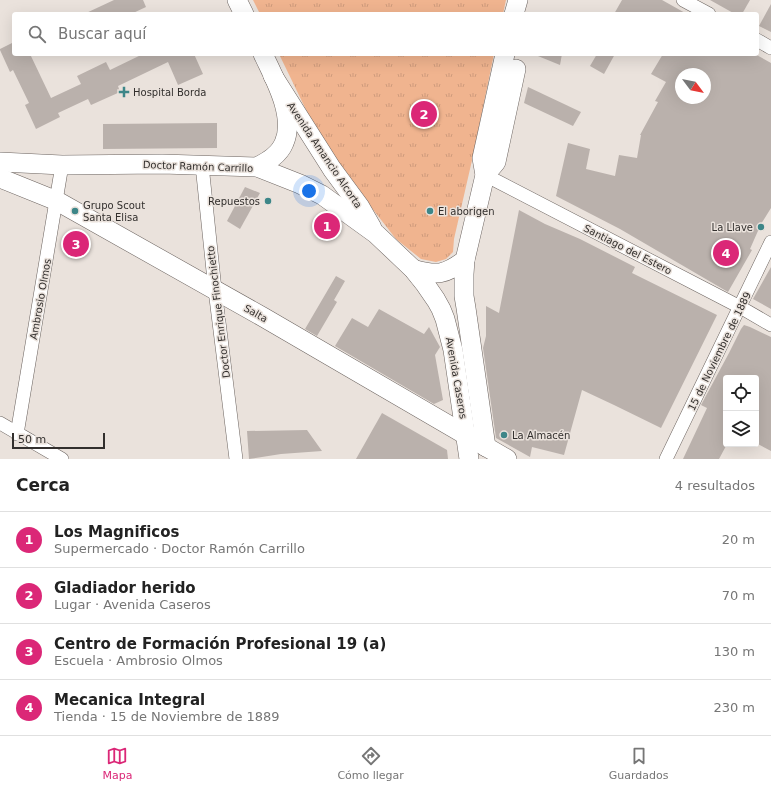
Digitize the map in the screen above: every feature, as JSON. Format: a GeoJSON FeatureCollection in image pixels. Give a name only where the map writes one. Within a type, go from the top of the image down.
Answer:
{"type":"FeatureCollection","features":[{"type":"Feature","properties":{"kind":"main road"},"geometry":{"type":"LineString","coordinates":[[237,0],[243,12]]}},
{"type":"Feature","properties":{"kind":"main road"},"geometry":{"type":"LineString","coordinates":[[515,12],[518,0]]}},
{"type":"Feature","properties":{"kind":"main road"},"geometry":{"type":"LineString","coordinates":[[527,12],[530,0]]}},
{"type":"Feature","properties":{"kind":"main road","name":"Avenida Amancio Alcorta"},"geometry":{"type":"LineString","coordinates":[[257,167],[272,158],[283,146],[287,130],[287,116],[283,101],[264,56]]}},
{"type":"Feature","properties":{"kind":"main road","name":"Avenida Caseros"},"geometry":{"type":"LineString","coordinates":[[486,447],[464,296],[464,274],[465,260],[485,175],[482,158],[505,56]]}},
{"type":"Feature","properties":{"kind":"main road","name":"Avenida Caseros"},"geometry":{"type":"LineString","coordinates":[[485,175],[496,162],[519,56]]}},
{"type":"Feature","properties":{"kind":"main road","name":"Avenida Amancio Alcorta"},"geometry":{"type":"LineString","coordinates":[[273,76],[332,168],[360,206],[376,234]]}},
{"type":"Feature","properties":{"kind":"main road","name":"Doctor Ramón Carrillo"},"geometry":{"type":"LineString","coordinates":[[0,162],[62,165],[202,165],[257,167],[311,189],[331,202],[376,234],[413,269]]}},
{"type":"Feature","properties":{"kind":"main road","name":"Salta"},"geometry":{"type":"LineString","coordinates":[[0,178],[57,201],[215,290],[507,459]]}},
{"type":"Feature","properties":{"kind":"main road"},"geometry":{"type":"LineString","coordinates":[[413,269],[423,272],[444,272],[454,268],[465,260]]}},
{"type":"Feature","properties":{"kind":"main road","name":"Avenida Caseros"},"geometry":{"type":"LineString","coordinates":[[413,269],[436,300],[444,319],[456,362],[469,459]]}},
{"type":"Feature","properties":{"kind":"street"},"geometry":{"type":"LineString","coordinates":[[683,0],[705,12]]}},
{"type":"Feature","properties":{"kind":"street"},"geometry":{"type":"LineString","coordinates":[[759,41],[771,48]]}},
{"type":"Feature","properties":{"kind":"street","name":"Ambrosio Olmos"},"geometry":{"type":"LineString","coordinates":[[17,434],[62,165]]}},
{"type":"Feature","properties":{"kind":"street","name":"Doctor Enrique Finochietto"},"geometry":{"type":"LineString","coordinates":[[202,165],[215,290],[236,459]]}},
{"type":"Feature","properties":{"kind":"street","name":"Santiago del Estero"},"geometry":{"type":"LineString","coordinates":[[485,175],[740,307],[771,325]]}},
{"type":"Feature","properties":{"kind":"street","name":"15 de Noviembre de 1889"},"geometry":{"type":"LineString","coordinates":[[666,459],[771,242]]}},
{"type":"Feature","properties":{"kind":"street"},"geometry":{"type":"LineString","coordinates":[[0,424],[62,459]]}},
{"type":"Feature","properties":{"kind":"green space"},"geometry":{"type":"Polygon","coordinates":[[[253,0],[506,0],[503,12],[259,12],[253,0]]]}},
{"type":"Feature","properties":{"kind":"green space"},"geometry":{"type":"Polygon","coordinates":[[[280,56],[494,56],[454,239],[453,252],[446,259],[436,262],[421,259],[396,239],[324,147],[280,56]]]}},
{"type":"Feature","properties":{"kind":"building"},"geometry":{"type":"Polygon","coordinates":[[[114,0],[143,0],[146,7],[135,12],[88,12],[114,0]]]}},
{"type":"Feature","properties":{"kind":"building"},"geometry":{"type":"Polygon","coordinates":[[[622,0],[662,0],[683,12],[615,12],[622,0]]]}},
{"type":"Feature","properties":{"kind":"building"},"geometry":{"type":"Polygon","coordinates":[[[710,0],[750,0],[743,12],[731,12],[710,0]]]}},
{"type":"Feature","properties":{"kind":"building"},"geometry":{"type":"Polygon","coordinates":[[[771,4],[771,32],[759,26],[771,4]]]}},
{"type":"Feature","properties":{"kind":"building"},"geometry":{"type":"Polygon","coordinates":[[[12,43],[12,56],[31,56],[51,98],[81,84],[77,76],[106,62],[110,70],[139,56],[195,56],[203,74],[178,85],[168,62],[118,86],[120,92],[91,105],[88,99],[58,113],[60,117],[36,129],[25,105],[29,103],[13,70],[10,72],[0,49],[12,43]]]}},
{"type":"Feature","properties":{"kind":"building"},"geometry":{"type":"Polygon","coordinates":[[[538,56],[562,56],[560,65],[538,56]]]}},
{"type":"Feature","properties":{"kind":"building"},"geometry":{"type":"Polygon","coordinates":[[[596,56],[614,56],[604,74],[590,66],[596,56]]]}},
{"type":"Feature","properties":{"kind":"building"},"geometry":{"type":"Polygon","coordinates":[[[662,56],[759,56],[771,63],[771,208],[761,224],[750,249],[752,250],[728,292],[620,229],[556,196],[568,143],[590,149],[586,169],[615,176],[619,155],[637,158],[640,135],[658,102],[655,101],[666,82],[651,74],[662,56]]]}},
{"type":"Feature","properties":{"kind":"building"},"geometry":{"type":"Polygon","coordinates":[[[528,87],[581,112],[573,126],[524,103],[528,87]]]}},
{"type":"Feature","properties":{"kind":"building"},"geometry":{"type":"Polygon","coordinates":[[[217,123],[217,148],[103,149],[103,124],[217,123]]]}},
{"type":"Feature","properties":{"kind":"building"},"geometry":{"type":"Polygon","coordinates":[[[245,187],[260,193],[240,229],[227,221],[245,187]]]}},
{"type":"Feature","properties":{"kind":"building"},"geometry":{"type":"Polygon","coordinates":[[[519,210],[635,267],[632,273],[717,315],[661,428],[582,390],[564,455],[532,447],[530,457],[496,438],[483,348],[486,336],[486,306],[499,313],[519,210]]]}},
{"type":"Feature","properties":{"kind":"building"},"geometry":{"type":"Polygon","coordinates":[[[771,267],[771,309],[753,299],[771,267]]]}},
{"type":"Feature","properties":{"kind":"building"},"geometry":{"type":"Polygon","coordinates":[[[336,276],[345,281],[334,300],[337,302],[317,336],[305,329],[336,276]]]}},
{"type":"Feature","properties":{"kind":"building"},"geometry":{"type":"Polygon","coordinates":[[[379,309],[424,334],[429,327],[440,347],[435,355],[443,400],[434,404],[335,346],[352,318],[368,327],[379,309]]]}},
{"type":"Feature","properties":{"kind":"building"},"geometry":{"type":"Polygon","coordinates":[[[744,325],[771,337],[771,451],[759,445],[759,375],[723,375],[723,447],[725,447],[719,459],[683,459],[707,408],[701,405],[744,325]]]}},
{"type":"Feature","properties":{"kind":"building"},"geometry":{"type":"Polygon","coordinates":[[[382,413],[447,450],[448,459],[356,459],[382,413]]]}},
{"type":"Feature","properties":{"kind":"building"},"geometry":{"type":"Polygon","coordinates":[[[307,430],[322,451],[281,454],[249,459],[247,431],[307,430]]]}},
{"type":"Feature","properties":{"kind":"place","name":"Hospital Borda"},"geometry":{"type":"Point","coordinates":[124,92]}},
{"type":"Feature","properties":{"kind":"place","name":"Gladiador herido"},"geometry":{"type":"Point","coordinates":[424,114]}},
{"type":"Feature","properties":{"kind":"place","name":"Repuestos"},"geometry":{"type":"Point","coordinates":[268,201]}},
{"type":"Feature","properties":{"kind":"place","name":"Grupo Scout Santa Elisa"},"geometry":{"type":"Point","coordinates":[75,211]}},
{"type":"Feature","properties":{"kind":"place","name":"El aborigen"},"geometry":{"type":"Point","coordinates":[430,211]}},
{"type":"Feature","properties":{"kind":"place","name":"Los Magnificos"},"geometry":{"type":"Point","coordinates":[327,226]}},
{"type":"Feature","properties":{"kind":"place","name":"La Llave"},"geometry":{"type":"Point","coordinates":[761,227]}},
{"type":"Feature","properties":{"kind":"place","name":"Centro de Formación Profesional 19 (a)"},"geometry":{"type":"Point","coordinates":[76,244]}},
{"type":"Feature","properties":{"kind":"place","name":"Mecanica Integral"},"geometry":{"type":"Point","coordinates":[726,253]}},
{"type":"Feature","properties":{"kind":"place","name":"La Almacén"},"geometry":{"type":"Point","coordinates":[504,435]}}]}
